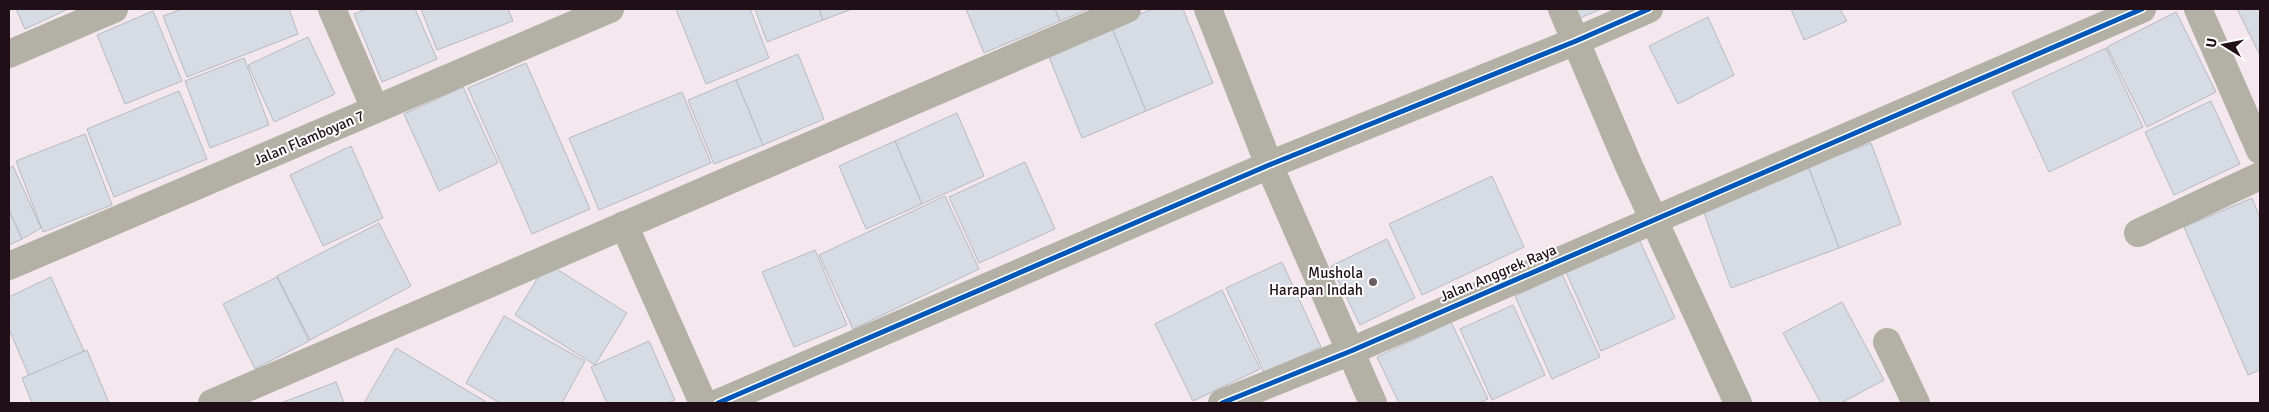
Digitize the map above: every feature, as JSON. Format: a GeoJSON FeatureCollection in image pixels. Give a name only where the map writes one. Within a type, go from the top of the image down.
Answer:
{"type":"FeatureCollection","features":[{"type":"Feature","properties":{"kind":"street"},"geometry":{"type":"LineString","coordinates":[[9,54],[114,9]]}},
{"type":"Feature","properties":{"kind":"street"},"geometry":{"type":"LineString","coordinates":[[332,9],[375,110]]}},
{"type":"Feature","properties":{"kind":"street","name":"Jalan Flamboyan 7"},"geometry":{"type":"LineString","coordinates":[[9,266],[610,9]]}},
{"type":"Feature","properties":{"kind":"street"},"geometry":{"type":"LineString","coordinates":[[212,403],[1127,9]]}},
{"type":"Feature","properties":{"kind":"street"},"geometry":{"type":"LineString","coordinates":[[1208,9],[1269,165],[1373,403]]}},
{"type":"Feature","properties":{"kind":"street"},"geometry":{"type":"LineString","coordinates":[[1562,9],[1629,166],[1738,403]]}},
{"type":"Feature","properties":{"kind":"street"},"geometry":{"type":"LineString","coordinates":[[718,403],[1269,165],[1576,41],[1649,9]]}},
{"type":"Feature","properties":{"kind":"street","name":"Jalan Anggrek Raya"},"geometry":{"type":"LineString","coordinates":[[1222,403],[1655,220],[2142,9]]}},
{"type":"Feature","properties":{"kind":"street"},"geometry":{"type":"LineString","coordinates":[[2198,9],[2260,150]]}},
{"type":"Feature","properties":{"kind":"street"},"geometry":{"type":"LineString","coordinates":[[2138,234],[2260,176]]}},
{"type":"Feature","properties":{"kind":"street"},"geometry":{"type":"LineString","coordinates":[[624,225],[703,403]]}},
{"type":"Feature","properties":{"kind":"street"},"geometry":{"type":"LineString","coordinates":[[1887,342],[1916,403]]}},
{"type":"Feature","properties":{"kind":"building"},"geometry":{"type":"Polygon","coordinates":[[[16,9],[68,9],[25,29],[16,9]]]}},
{"type":"Feature","properties":{"kind":"building"},"geometry":{"type":"Polygon","coordinates":[[[182,9],[289,9],[298,34],[187,77],[163,16],[182,9]]]}},
{"type":"Feature","properties":{"kind":"building"},"geometry":{"type":"Polygon","coordinates":[[[366,9],[415,9],[437,59],[382,82],[354,14],[366,9]]]}},
{"type":"Feature","properties":{"kind":"building"},"geometry":{"type":"Polygon","coordinates":[[[421,9],[508,9],[513,21],[437,50],[421,9]]]}},
{"type":"Feature","properties":{"kind":"building"},"geometry":{"type":"Polygon","coordinates":[[[676,9],[750,9],[769,58],[706,84],[676,9]]]}},
{"type":"Feature","properties":{"kind":"building"},"geometry":{"type":"Polygon","coordinates":[[[755,9],[819,9],[823,20],[767,42],[755,9]]]}},
{"type":"Feature","properties":{"kind":"building"},"geometry":{"type":"Polygon","coordinates":[[[819,9],[852,9],[823,20],[819,9]]]}},
{"type":"Feature","properties":{"kind":"building"},"geometry":{"type":"Polygon","coordinates":[[[966,9],[1055,9],[1060,21],[984,53],[966,9]]]}},
{"type":"Feature","properties":{"kind":"building"},"geometry":{"type":"Polygon","coordinates":[[[1055,9],[1088,9],[1060,21],[1055,9]]]}},
{"type":"Feature","properties":{"kind":"building"},"geometry":{"type":"Polygon","coordinates":[[[1153,9],[1183,9],[1213,83],[1146,111],[1111,26],[1153,9]]]}},
{"type":"Feature","properties":{"kind":"building"},"geometry":{"type":"Polygon","coordinates":[[[1576,9],[1601,9],[1580,18],[1576,9]]]}},
{"type":"Feature","properties":{"kind":"building"},"geometry":{"type":"Polygon","coordinates":[[[1791,9],[1840,9],[1847,21],[1804,40],[1791,9]]]}},
{"type":"Feature","properties":{"kind":"building"},"geometry":{"type":"Polygon","coordinates":[[[2237,9],[2260,9],[2260,55],[2237,9]]]}},
{"type":"Feature","properties":{"kind":"building"},"geometry":{"type":"Polygon","coordinates":[[[153,11],[182,81],[125,104],[97,35],[153,11]]]}},
{"type":"Feature","properties":{"kind":"building"},"geometry":{"type":"Polygon","coordinates":[[[2176,12],[2216,92],[2147,127],[2107,47],[2176,12]]]}},
{"type":"Feature","properties":{"kind":"building"},"geometry":{"type":"Polygon","coordinates":[[[1708,17],[1734,75],[1678,104],[1649,46],[1708,17]]]}},
{"type":"Feature","properties":{"kind":"building"},"geometry":{"type":"Polygon","coordinates":[[[1111,26],[1146,111],[1082,138],[1047,52],[1111,26]]]}},
{"type":"Feature","properties":{"kind":"building"},"geometry":{"type":"Polygon","coordinates":[[[308,37],[335,94],[274,122],[248,65],[308,37]]]}},
{"type":"Feature","properties":{"kind":"building"},"geometry":{"type":"Polygon","coordinates":[[[2106,48],[2143,127],[2049,172],[2012,92],[2106,48]]]}},
{"type":"Feature","properties":{"kind":"building"},"geometry":{"type":"Polygon","coordinates":[[[798,54],[824,119],[763,145],[736,80],[798,54]]]}},
{"type":"Feature","properties":{"kind":"building"},"geometry":{"type":"Polygon","coordinates":[[[244,58],[269,125],[210,148],[185,81],[244,58]]]}},
{"type":"Feature","properties":{"kind":"building"},"geometry":{"type":"Polygon","coordinates":[[[526,63],[590,209],[532,234],[468,88],[526,63]]]}},
{"type":"Feature","properties":{"kind":"building"},"geometry":{"type":"Polygon","coordinates":[[[736,80],[763,145],[714,164],[688,100],[736,80]]]}},
{"type":"Feature","properties":{"kind":"building"},"geometry":{"type":"Polygon","coordinates":[[[463,87],[498,163],[439,191],[404,114],[463,87]]]}},
{"type":"Feature","properties":{"kind":"building"},"geometry":{"type":"Polygon","coordinates":[[[179,91],[207,159],[114,197],[87,129],[179,91]]]}},
{"type":"Feature","properties":{"kind":"building"},"geometry":{"type":"Polygon","coordinates":[[[682,92],[711,163],[599,210],[569,138],[682,92]]]}},
{"type":"Feature","properties":{"kind":"building"},"geometry":{"type":"Polygon","coordinates":[[[2211,101],[2240,164],[2174,195],[2145,132],[2211,101]]]}},
{"type":"Feature","properties":{"kind":"building"},"geometry":{"type":"Polygon","coordinates":[[[957,113],[984,176],[922,204],[895,141],[957,113]]]}},
{"type":"Feature","properties":{"kind":"building"},"geometry":{"type":"Polygon","coordinates":[[[85,134],[112,205],[43,232],[16,161],[85,134]]]}},
{"type":"Feature","properties":{"kind":"building"},"geometry":{"type":"Polygon","coordinates":[[[895,141],[922,204],[866,229],[839,166],[895,141]]]}},
{"type":"Feature","properties":{"kind":"building"},"geometry":{"type":"Polygon","coordinates":[[[1871,143],[1901,224],[1839,248],[1808,166],[1871,143]]]}},
{"type":"Feature","properties":{"kind":"building"},"geometry":{"type":"Polygon","coordinates":[[[351,146],[383,218],[323,246],[290,175],[351,146]]]}},
{"type":"Feature","properties":{"kind":"building"},"geometry":{"type":"Polygon","coordinates":[[[1025,162],[1055,229],[979,263],[949,197],[1025,162]]]}},
{"type":"Feature","properties":{"kind":"building"},"geometry":{"type":"Polygon","coordinates":[[[13,166],[41,228],[22,239],[9,210],[9,169],[13,166]]]}},
{"type":"Feature","properties":{"kind":"building"},"geometry":{"type":"Polygon","coordinates":[[[1808,166],[1839,248],[1731,288],[1702,207],[1808,166]]]}},
{"type":"Feature","properties":{"kind":"building"},"geometry":{"type":"Polygon","coordinates":[[[1492,176],[1524,247],[1422,295],[1389,224],[1492,176]]]}},
{"type":"Feature","properties":{"kind":"building"},"geometry":{"type":"Polygon","coordinates":[[[945,196],[979,269],[853,329],[819,255],[945,196]]]}},
{"type":"Feature","properties":{"kind":"building"},"geometry":{"type":"Polygon","coordinates":[[[2252,198],[2260,218],[2260,370],[2248,375],[2184,227],[2252,198]]]}},
{"type":"Feature","properties":{"kind":"building"},"geometry":{"type":"Polygon","coordinates":[[[9,210],[22,239],[9,245],[9,210]]]}},
{"type":"Feature","properties":{"kind":"building"},"geometry":{"type":"Polygon","coordinates":[[[379,223],[411,286],[310,340],[277,276],[379,223]]]}},
{"type":"Feature","properties":{"kind":"building","name":"Mushola Harapan Indah"},"geometry":{"type":"Polygon","coordinates":[[[1387,239],[1415,298],[1360,325],[1331,266],[1387,239]]]}},
{"type":"Feature","properties":{"kind":"building"},"geometry":{"type":"Polygon","coordinates":[[[1639,239],[1675,318],[1601,351],[1566,272],[1639,239]]]}},
{"type":"Feature","properties":{"kind":"building"},"geometry":{"type":"Polygon","coordinates":[[[815,250],[847,325],[794,347],[762,272],[815,250]]]}},
{"type":"Feature","properties":{"kind":"building"},"geometry":{"type":"Polygon","coordinates":[[[1282,262],[1321,347],[1264,373],[1226,288],[1282,262]]]}},
{"type":"Feature","properties":{"kind":"building"},"geometry":{"type":"Polygon","coordinates":[[[547,263],[627,313],[595,365],[515,315],[547,263]]]}},
{"type":"Feature","properties":{"kind":"building"},"geometry":{"type":"Polygon","coordinates":[[[1562,274],[1600,357],[1552,379],[1515,296],[1562,274]]]}},
{"type":"Feature","properties":{"kind":"building"},"geometry":{"type":"Polygon","coordinates":[[[51,277],[84,351],[29,376],[9,329],[9,297],[51,277]]]}},
{"type":"Feature","properties":{"kind":"building"},"geometry":{"type":"Polygon","coordinates":[[[277,277],[309,341],[255,369],[223,304],[277,277]]]}},
{"type":"Feature","properties":{"kind":"building"},"geometry":{"type":"Polygon","coordinates":[[[1222,290],[1260,369],[1193,401],[1155,324],[1222,290]]]}},
{"type":"Feature","properties":{"kind":"building"},"geometry":{"type":"Polygon","coordinates":[[[1842,302],[1884,380],[1841,403],[1821,403],[1783,333],[1842,302]]]}},
{"type":"Feature","properties":{"kind":"building"},"geometry":{"type":"Polygon","coordinates":[[[1513,305],[1545,375],[1492,400],[1460,329],[1513,305]]]}},
{"type":"Feature","properties":{"kind":"building"},"geometry":{"type":"Polygon","coordinates":[[[504,316],[585,361],[562,403],[500,403],[466,383],[504,316]]]}},
{"type":"Feature","properties":{"kind":"building"},"geometry":{"type":"Polygon","coordinates":[[[1451,322],[1488,399],[1479,403],[1399,403],[1377,357],[1451,322]]]}},
{"type":"Feature","properties":{"kind":"building"},"geometry":{"type":"Polygon","coordinates":[[[649,341],[675,400],[667,403],[607,403],[591,367],[649,341]]]}},
{"type":"Feature","properties":{"kind":"building"},"geometry":{"type":"Polygon","coordinates":[[[396,348],[488,403],[364,403],[396,348]]]}},
{"type":"Feature","properties":{"kind":"building"},"geometry":{"type":"Polygon","coordinates":[[[87,350],[109,403],[32,403],[22,378],[87,350]]]}},
{"type":"Feature","properties":{"kind":"building"},"geometry":{"type":"Polygon","coordinates":[[[336,382],[344,403],[281,403],[336,382]]]}},
{"type":"Feature","properties":{"kind":"cycle path"},"geometry":{"type":"LineString","coordinates":[[718,403],[1269,165],[1576,41],[1649,9]]}},
{"type":"Feature","properties":{"kind":"cycle path"},"geometry":{"type":"LineString","coordinates":[[1222,403],[1351,351],[2142,9]]}},
{"type":"Feature","properties":{"kind":"place","name":"Mushola Harapan Indah"},"geometry":{"type":"Point","coordinates":[1373,282]}}]}
